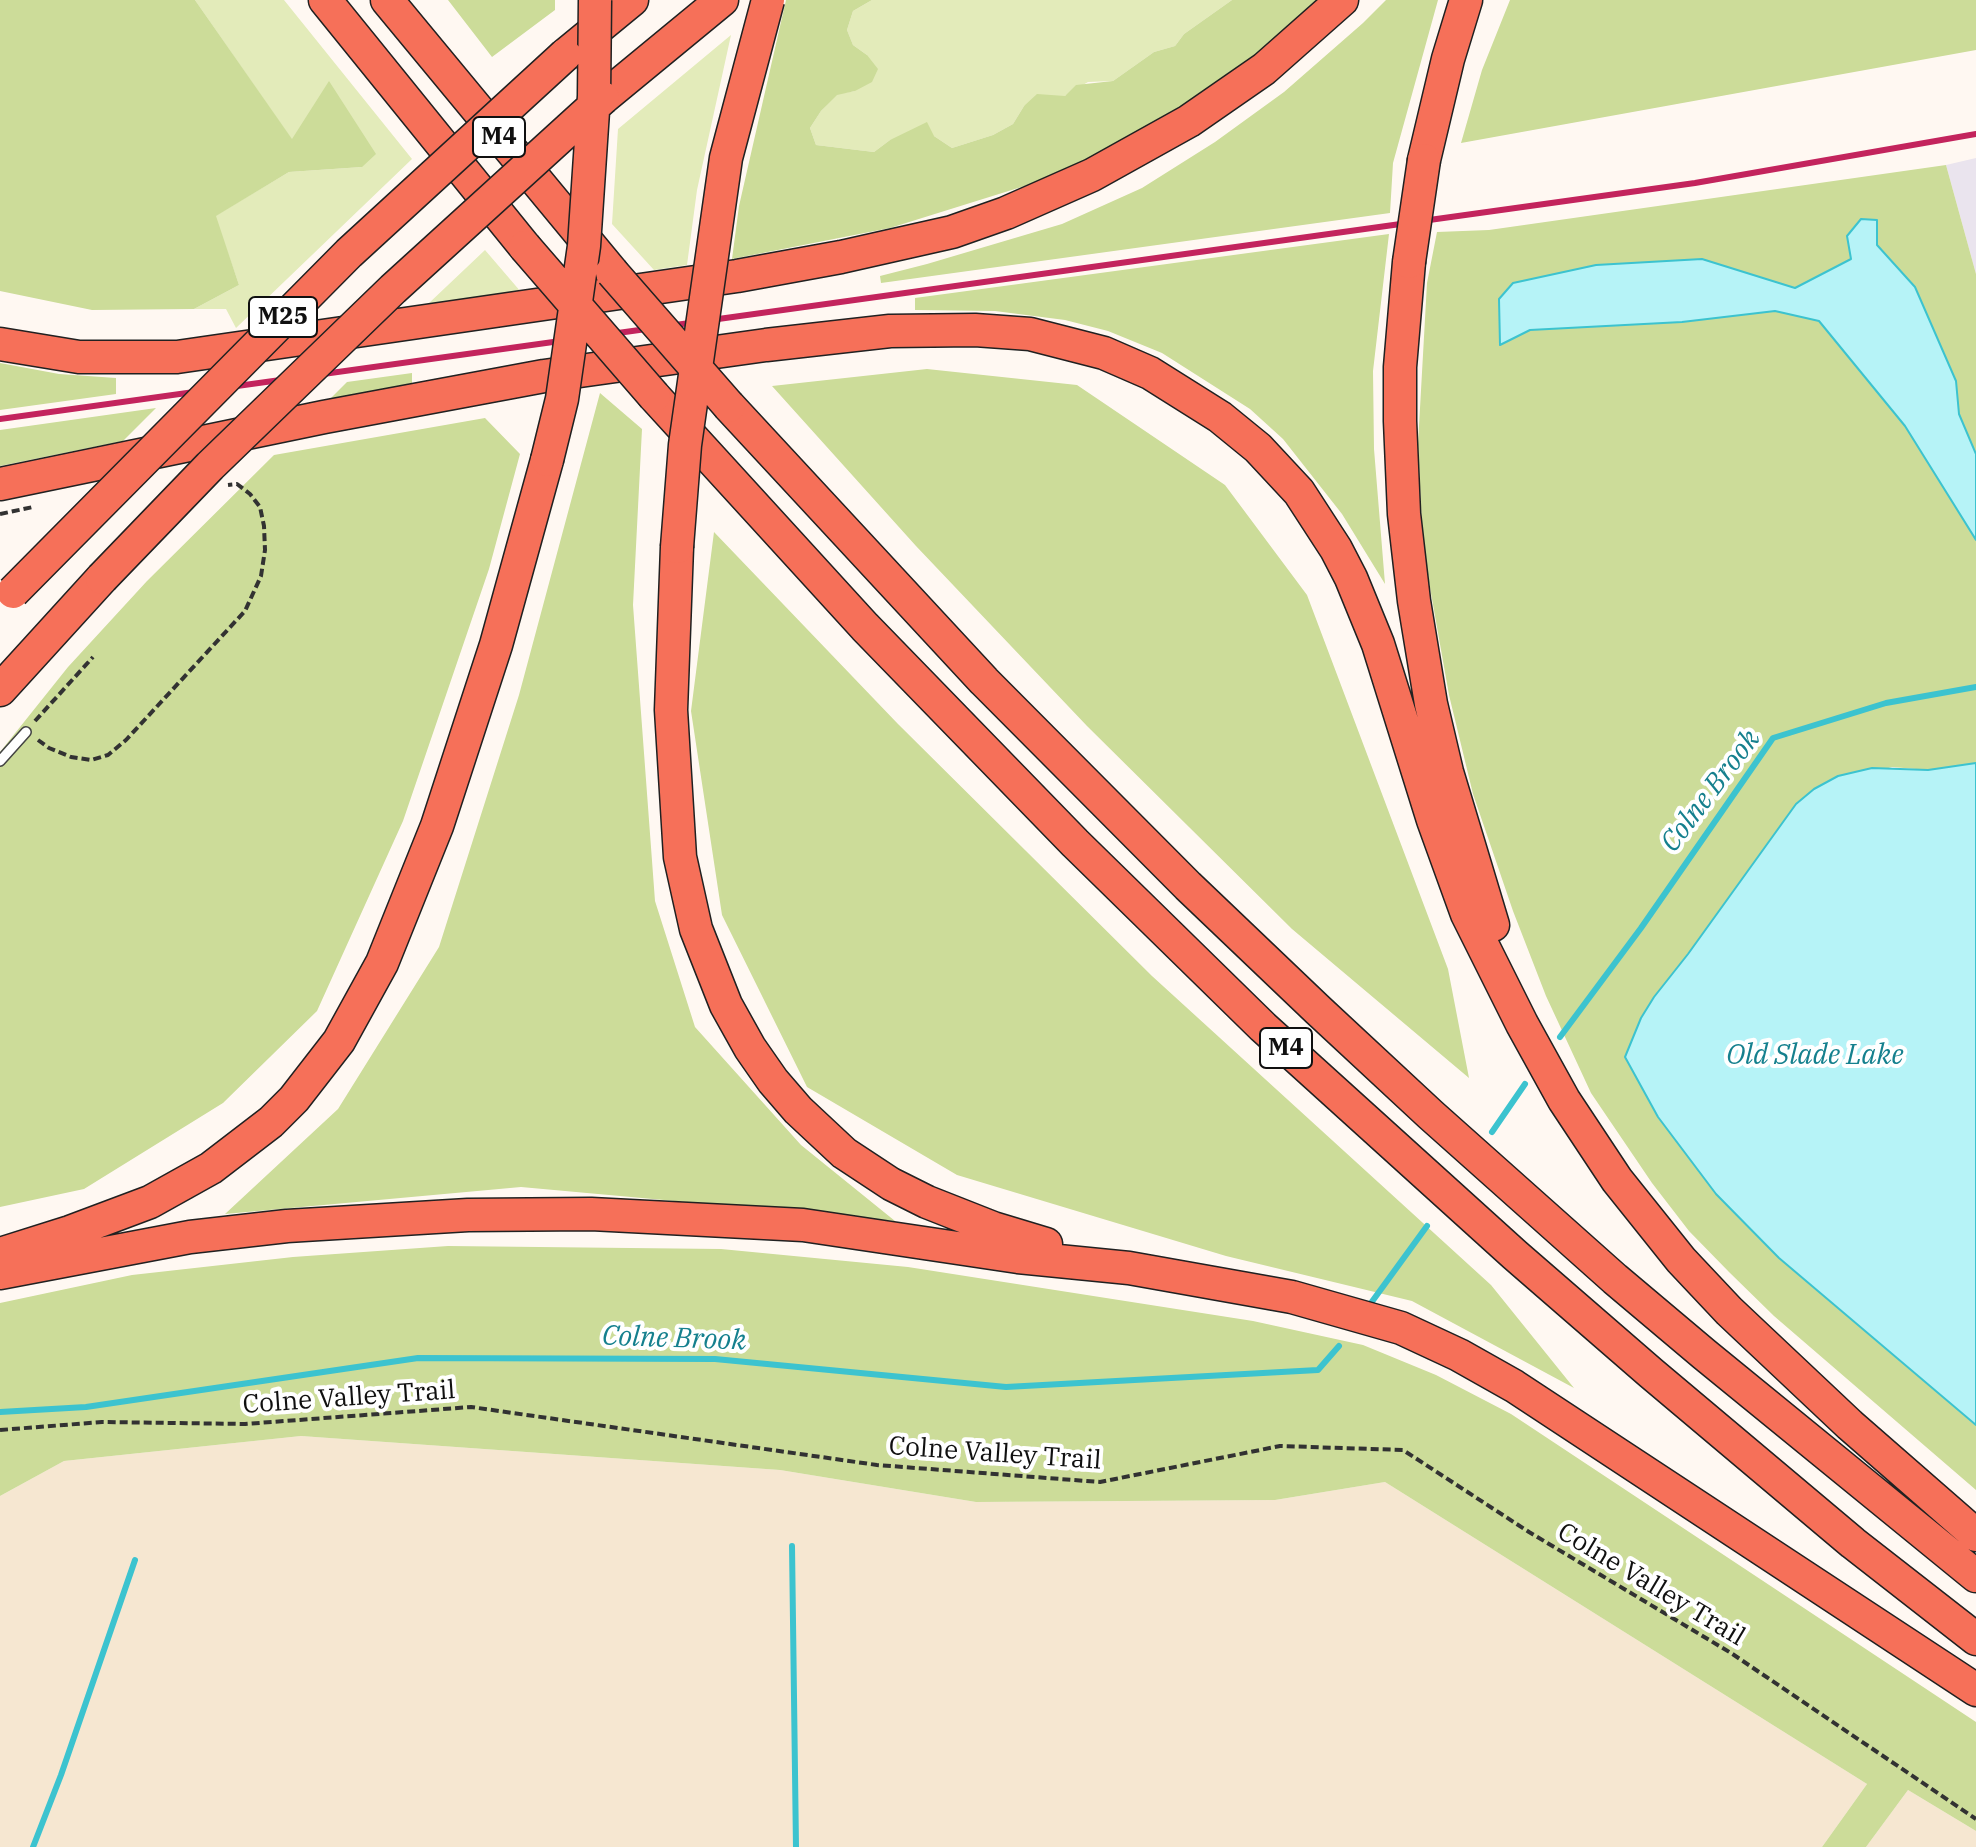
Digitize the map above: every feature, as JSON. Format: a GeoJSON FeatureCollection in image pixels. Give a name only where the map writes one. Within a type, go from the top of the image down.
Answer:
{"type":"FeatureCollection","features":[{"type":"Feature","properties":{"kind":"highway","name":"M4"},"geometry":{"type":"LineString","coordinates":[[325,0],[525,247],[654,396],[875,637],[1075,843],[1263,1027],[1503,1245],[1829,1524],[1976,1639]]}},
{"type":"Feature","properties":{"kind":"highway","name":"M4"},"geometry":{"type":"LineString","coordinates":[[387,0],[612,272],[729,406],[984,681],[1188,886],[1431,1115],[1615,1279],[1976,1576]]}},
{"type":"Feature","properties":{"kind":"highway"},"geometry":{"type":"LineString","coordinates":[[0,1254],[150,1202],[211,1168],[271,1122],[294,1099],[339,1041],[382,963],[437,826],[496,645],[562,399],[584,246],[594,96],[595,0]]}},
{"type":"Feature","properties":{"kind":"highway","name":"M25"},"geometry":{"type":"LineString","coordinates":[[7,600],[349,253],[565,55],[632,0]]}},
{"type":"Feature","properties":{"kind":"highway","name":"M25"},"geometry":{"type":"LineString","coordinates":[[0,690],[199,477],[371,310],[603,98],[722,0]]}},
{"type":"Feature","properties":{"kind":"highway"},"geometry":{"type":"LineString","coordinates":[[768,0],[726,158],[685,445],[677,547],[671,710],[680,857],[689,907],[703,952],[726,1005],[750,1048],[773,1081],[844,1153],[891,1184],[947,1211],[993,1228],[1129,1268]]}},
{"type":"Feature","properties":{"kind":"highway"},"geometry":{"type":"LineString","coordinates":[[0,344],[79,357],[177,357],[737,276],[952,232],[1006,213],[1092,175],[1189,121],[1264,69],[1342,0]]}},
{"type":"Feature","properties":{"kind":"highway"},"geometry":{"type":"LineString","coordinates":[[1466,0],[1448,59],[1424,160],[1409,262],[1400,367],[1400,421],[1404,514],[1412,589],[1431,704],[1447,772],[1483,895],[1505,957],[1498,973]]}},
{"type":"Feature","properties":{"kind":"highway"},"geometry":{"type":"LineString","coordinates":[[0,484],[324,417],[544,376],[890,331],[975,330],[1030,334],[1104,353],[1150,373],[1199,402],[1241,433],[1278,469],[1317,519],[1351,578],[1373,632],[1467,914],[1564,1100],[1617,1180],[1672,1250],[1775,1356],[1976,1535]]}},
{"type":"Feature","properties":{"kind":"highway"},"geometry":{"type":"LineString","coordinates":[[0,1273],[190,1237],[287,1226],[529,1214],[591,1214],[803,1225],[1018,1257],[1129,1268],[1317,1303],[1401,1328],[1459,1355],[1514,1386],[1976,1690]]}},
{"type":"Feature","properties":{"kind":"lane"},"geometry":{"type":"LineString","coordinates":[[0,761],[26,732]]}},
{"type":"Feature","properties":{"kind":"path"},"geometry":{"type":"LineString","coordinates":[[93,657],[26,732],[49,748],[71,757],[91,760],[108,755],[126,740],[245,611],[261,576],[265,550],[264,526],[260,507],[250,494],[237,484],[221,486]]}},
{"type":"Feature","properties":{"kind":"path"},"geometry":{"type":"LineString","coordinates":[[0,514],[37,506]]}},
{"type":"Feature","properties":{"kind":"path","name":"Colne Valley Trail"},"geometry":{"type":"LineString","coordinates":[[0,1430],[102,1422],[245,1424],[471,1407],[877,1465],[1100,1482],[1280,1446],[1403,1450],[1529,1532],[1731,1653],[1976,1819]]}},
{"type":"Feature","properties":{"kind":"shaded area"},"geometry":{"type":"Polygon","coordinates":[[[1976,158],[1976,274],[1946,165],[1976,158]]]}},
{"type":"Feature","properties":{"kind":"shaded area"},"geometry":{"type":"Polygon","coordinates":[[[301,1436],[780,1470],[976,1502],[1275,1500],[1385,1482],[1867,1784],[1822,1847],[0,1847],[0,1496],[64,1461],[301,1436]]]}},
{"type":"Feature","properties":{"kind":"shaded area"},"geometry":{"type":"Polygon","coordinates":[[[1908,1790],[1976,1831],[1976,1847],[1866,1847],[1908,1790]]]}},
{"type":"Feature","properties":{"kind":"green space"},"geometry":{"type":"Polygon","coordinates":[[[0,0],[195,0],[292,139],[329,81],[376,154],[362,167],[289,172],[216,216],[239,285],[194,309],[92,310],[0,291],[0,0]]]}},
{"type":"Feature","properties":{"kind":"green space"},"geometry":{"type":"Polygon","coordinates":[[[195,0],[284,0],[412,159],[236,328],[226,309],[194,309],[239,285],[215,216],[289,172],[362,167],[292,140],[195,0]]]}},
{"type":"Feature","properties":{"kind":"green space"},"geometry":{"type":"Polygon","coordinates":[[[448,0],[555,0],[555,10],[492,57],[448,0]]]}},
{"type":"Feature","properties":{"kind":"green space"},"geometry":{"type":"Polygon","coordinates":[[[786,0],[872,0],[853,11],[847,30],[853,45],[867,55],[878,69],[872,82],[855,91],[837,95],[810,128],[816,145],[874,152],[890,140],[927,122],[934,136],[952,148],[993,135],[1013,124],[1024,106],[1037,94],[1065,96],[1076,85],[1113,81],[1154,52],[1175,46],[1184,34],[1232,0],[1325,0],[1210,91],[1116,148],[1047,179],[890,228],[732,259],[739,206],[786,0]]]}},
{"type":"Feature","properties":{"kind":"green space"},"geometry":{"type":"Polygon","coordinates":[[[872,0],[1232,0],[1184,34],[1175,46],[1154,52],[1113,81],[1088,82],[1065,96],[1024,106],[1013,124],[993,135],[952,148],[934,136],[890,140],[874,152],[816,145],[810,128],[821,111],[837,94],[855,91],[867,55],[853,45],[847,30],[853,11],[872,0]]]}},
{"type":"Feature","properties":{"kind":"green space"},"geometry":{"type":"Polygon","coordinates":[[[1386,0],[1438,0],[1393,163],[1390,213],[881,283],[880,276],[1062,224],[1142,188],[1215,142],[1284,92],[1386,0]]]}},
{"type":"Feature","properties":{"kind":"green space"},"geometry":{"type":"Polygon","coordinates":[[[1510,0],[1976,0],[1976,50],[1461,143],[1482,70],[1510,0]]]}},
{"type":"Feature","properties":{"kind":"green space"},"geometry":{"type":"Polygon","coordinates":[[[731,35],[697,190],[687,265],[654,270],[612,224],[618,129],[731,35]]]}},
{"type":"Feature","properties":{"kind":"green space"},"geometry":{"type":"Polygon","coordinates":[[[1946,165],[1976,274],[1976,763],[1928,770],[1892,767],[1814,789],[1796,804],[1654,997],[1625,1057],[1658,1117],[1716,1194],[1779,1258],[1976,1425],[1976,1490],[1774,1316],[1689,1231],[1591,1093],[1546,996],[1473,794],[1449,695],[1429,582],[1422,528],[1418,444],[1427,283],[1437,232],[1489,230],[1946,165]]]}},
{"type":"Feature","properties":{"kind":"green space"},"geometry":{"type":"Polygon","coordinates":[[[1389,234],[1373,371],[1374,449],[1385,584],[1342,514],[1283,439],[1250,409],[1162,353],[1108,331],[1065,320],[995,311],[915,310],[915,298],[1389,234]]]}},
{"type":"Feature","properties":{"kind":"green space"},"geometry":{"type":"Polygon","coordinates":[[[485,250],[521,292],[428,304],[485,250]]]}},
{"type":"Feature","properties":{"kind":"green space"},"geometry":{"type":"Polygon","coordinates":[[[0,363],[59,374],[116,378],[116,394],[0,410],[0,363]]]}},
{"type":"Feature","properties":{"kind":"green space"},"geometry":{"type":"Polygon","coordinates":[[[927,369],[1077,385],[1225,485],[1307,595],[1448,969],[1469,1078],[1292,929],[1087,726],[916,546],[772,386],[927,369]]]}},
{"type":"Feature","properties":{"kind":"green space"},"geometry":{"type":"Polygon","coordinates":[[[412,373],[412,383],[329,400],[347,382],[412,373]]]}},
{"type":"Feature","properties":{"kind":"green space"},"geometry":{"type":"Polygon","coordinates":[[[600,393],[642,429],[633,605],[655,901],[695,1027],[801,1145],[895,1221],[521,1187],[225,1214],[338,1109],[439,947],[519,695],[600,393]]]}},
{"type":"Feature","properties":{"kind":"green space"},"geometry":{"type":"Polygon","coordinates":[[[156,408],[123,441],[0,466],[0,430],[156,408]]]}},
{"type":"Feature","properties":{"kind":"green space"},"geometry":{"type":"Polygon","coordinates":[[[485,418],[520,454],[489,569],[403,821],[317,1011],[223,1103],[84,1189],[0,1207],[0,752],[68,667],[147,581],[274,455],[485,418]]]}},
{"type":"Feature","properties":{"kind":"green space"},"geometry":{"type":"Polygon","coordinates":[[[714,532],[898,724],[1152,976],[1491,1285],[1574,1388],[1412,1301],[1226,1256],[957,1175],[807,1087],[722,915],[691,711],[714,532]]]}},
{"type":"Feature","properties":{"kind":"green space"},"geometry":{"type":"Polygon","coordinates":[[[448,1246],[721,1249],[908,1267],[1253,1321],[1363,1345],[1436,1375],[1511,1414],[1976,1722],[1976,1831],[1908,1790],[1866,1847],[1822,1847],[1867,1784],[1385,1482],[1275,1500],[976,1502],[780,1470],[301,1436],[64,1461],[0,1496],[0,1303],[132,1275],[293,1257],[448,1246]]]}},
{"type":"Feature","properties":{"kind":"water"},"geometry":{"type":"Polygon","coordinates":[[[1861,219],[1877,220],[1877,245],[1915,287],[1956,381],[1959,414],[1976,454],[1976,540],[1905,426],[1819,321],[1775,311],[1682,322],[1530,330],[1500,345],[1499,299],[1513,283],[1596,265],[1702,259],[1795,288],[1851,259],[1847,236],[1861,219]]]}},
{"type":"Feature","properties":{"kind":"water","name":"Old Slade Lake"},"geometry":{"type":"Polygon","coordinates":[[[1976,763],[1976,1425],[1779,1258],[1716,1194],[1658,1117],[1625,1057],[1641,1018],[1654,997],[1796,804],[1814,789],[1838,776],[1872,768],[1928,770],[1976,763]]]}},
{"type":"Feature","properties":{"kind":"waterway","name":"Colne Brook"},"geometry":{"type":"LineString","coordinates":[[1560,1037],[1641,928],[1773,738],[1886,703],[1976,687]]}},
{"type":"Feature","properties":{"kind":"waterway","name":"Colne Brook"},"geometry":{"type":"LineString","coordinates":[[1492,1132],[1525,1084]]}},
{"type":"Feature","properties":{"kind":"waterway","name":"Colne Brook"},"geometry":{"type":"LineString","coordinates":[[1371,1303],[1427,1226]]}},
{"type":"Feature","properties":{"kind":"waterway","name":"Colne Brook"},"geometry":{"type":"LineString","coordinates":[[0,1412],[86,1407],[418,1358],[715,1359],[1006,1387],[1318,1370],[1339,1346]]}},
{"type":"Feature","properties":{"kind":"waterway"},"geometry":{"type":"LineString","coordinates":[[792,1546],[796,1847]]}},
{"type":"Feature","properties":{"kind":"waterway"},"geometry":{"type":"LineString","coordinates":[[33,1847],[135,1560]]}},
{"type":"Feature","properties":{"kind":"railway"},"geometry":{"type":"LineString","coordinates":[[0,419],[1695,183],[1976,134]]}}]}
